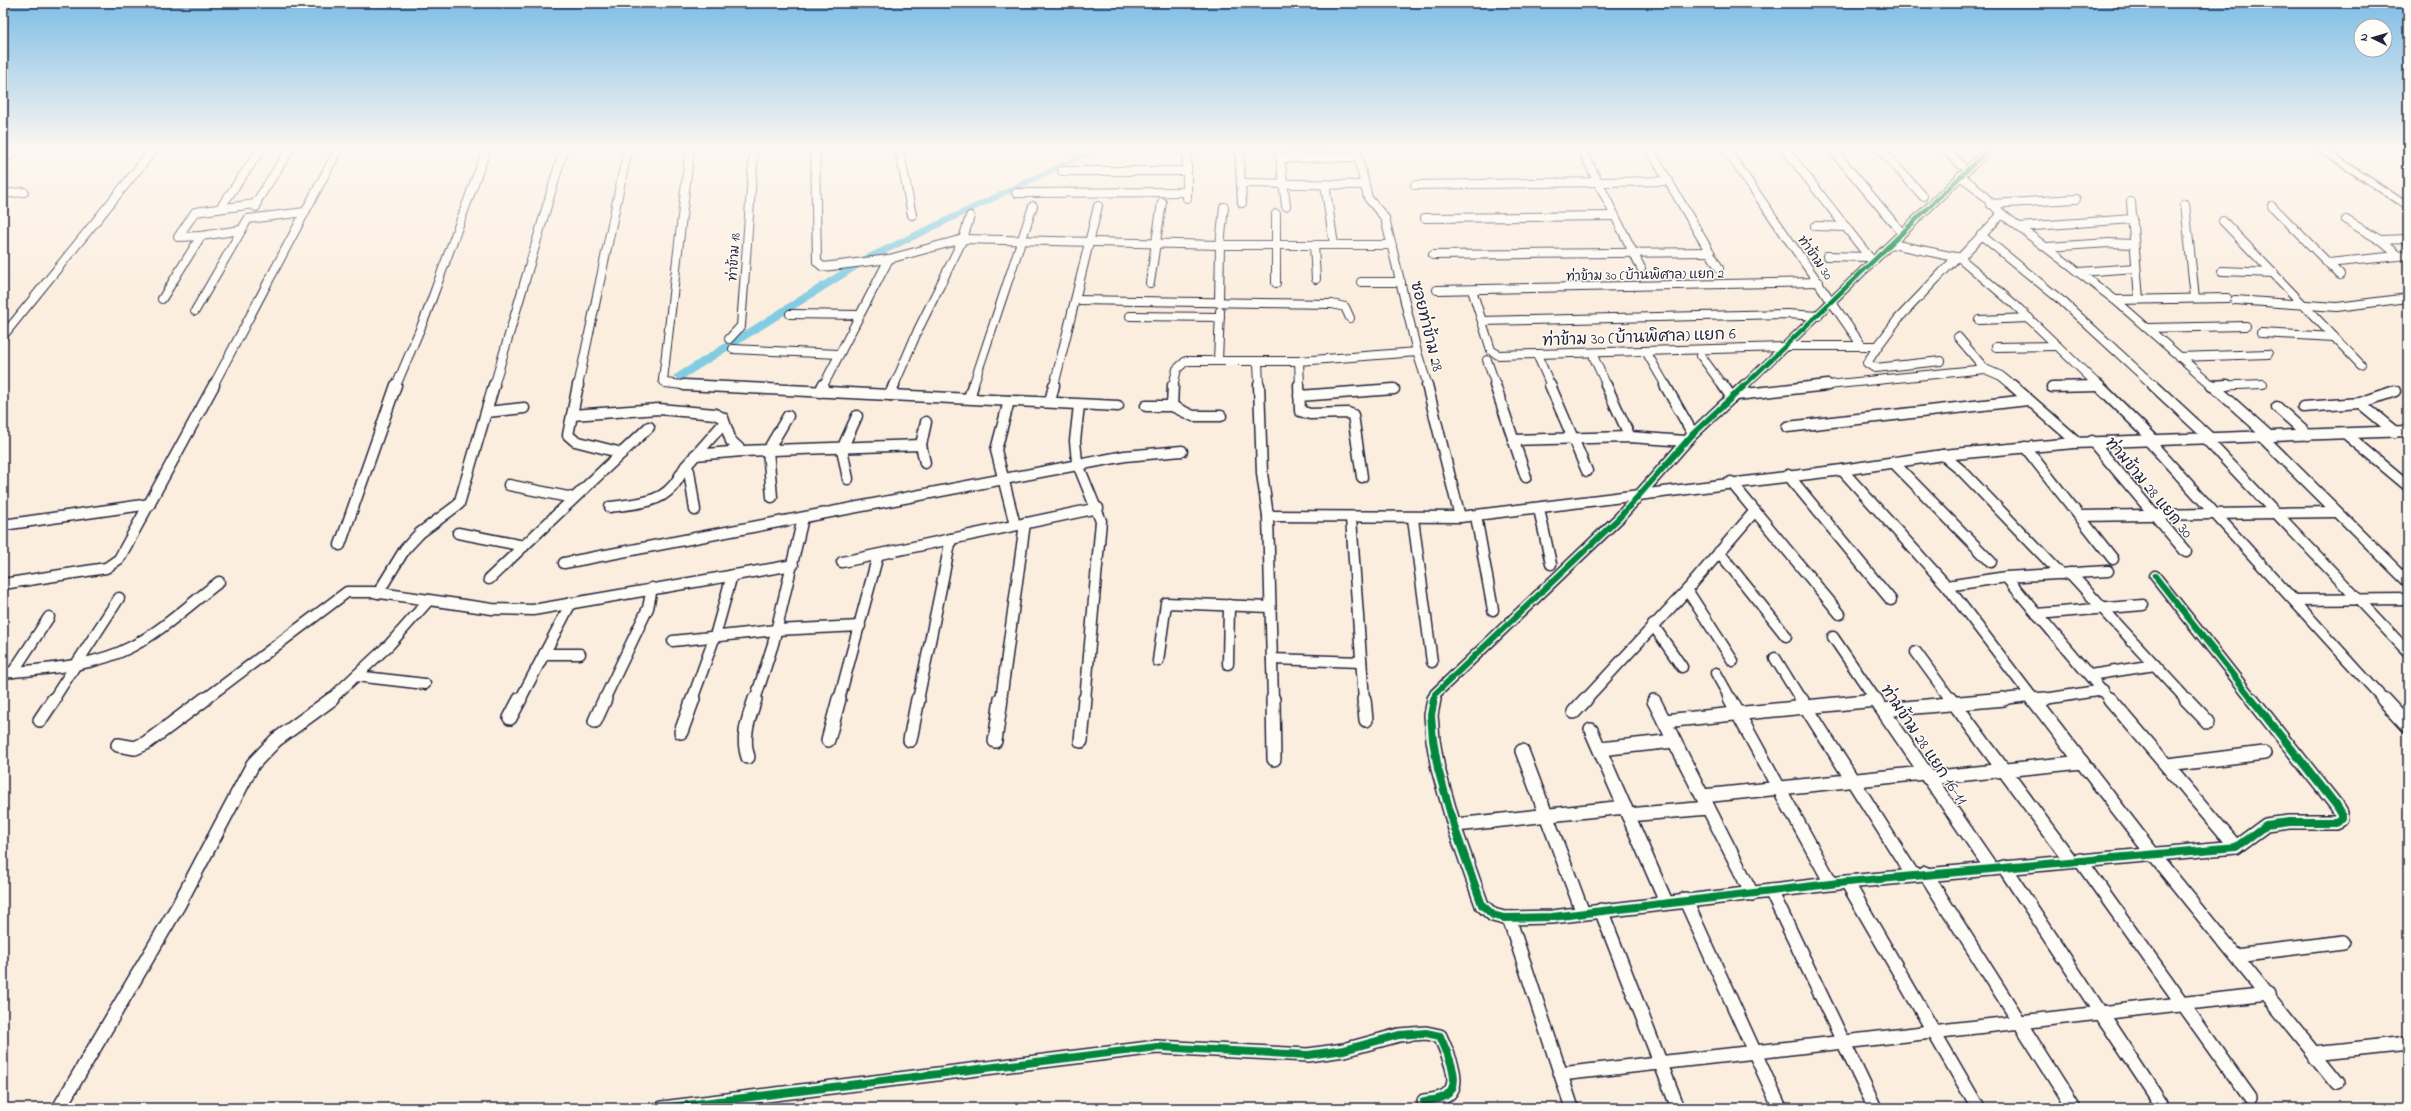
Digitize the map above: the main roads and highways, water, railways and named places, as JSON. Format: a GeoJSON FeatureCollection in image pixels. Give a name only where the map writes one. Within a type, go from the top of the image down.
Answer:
{"type":"FeatureCollection","features":[{"type":"Feature","properties":{"kind":"waterway"},"geometry":{"type":"LineString","coordinates":[[679,376],[868,258],[990,200]]}}]}
